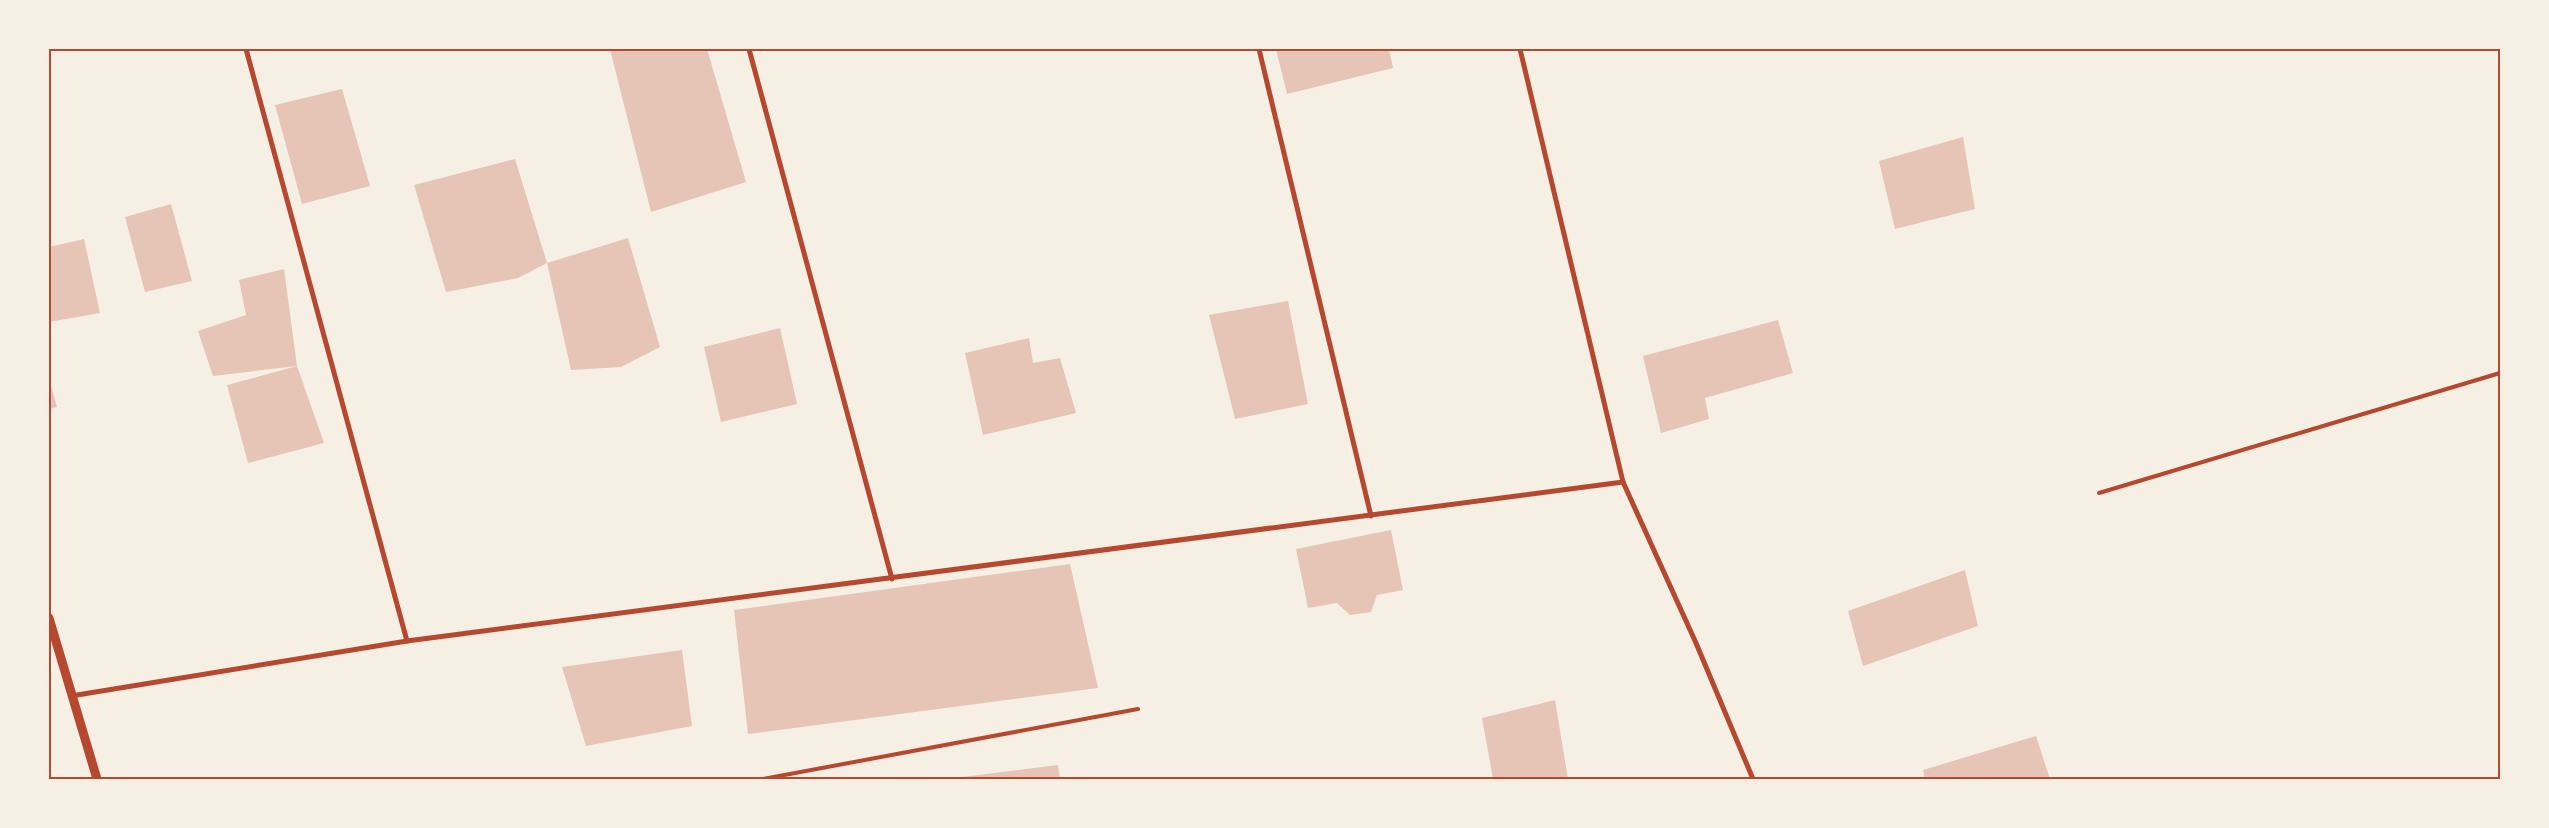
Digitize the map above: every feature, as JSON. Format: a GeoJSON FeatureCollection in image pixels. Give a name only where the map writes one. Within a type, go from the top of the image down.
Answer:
{"type":"FeatureCollection","features":[{"type":"Feature","properties":{"kind":"street"},"geometry":{"type":"LineString","coordinates":[[246,49],[407,641]]}},
{"type":"Feature","properties":{"kind":"street"},"geometry":{"type":"LineString","coordinates":[[749,49],[892,579]]}},
{"type":"Feature","properties":{"kind":"street"},"geometry":{"type":"LineString","coordinates":[[1259,49],[1370,516]]}},
{"type":"Feature","properties":{"kind":"street"},"geometry":{"type":"LineString","coordinates":[[1520,49],[1623,482],[1696,643],[1753,779]]}},
{"type":"Feature","properties":{"kind":"street"},"geometry":{"type":"LineString","coordinates":[[71,696],[407,641],[1623,482]]}},
{"type":"Feature","properties":{"kind":"street"},"geometry":{"type":"LineString","coordinates":[[49,618],[97,779]]}},
{"type":"Feature","properties":{"kind":"lane"},"geometry":{"type":"LineString","coordinates":[[2099,493],[2500,374]]}},
{"type":"Feature","properties":{"kind":"lane"},"geometry":{"type":"LineString","coordinates":[[763,779],[1138,710]]}},
{"type":"Feature","properties":{"kind":"building"},"geometry":{"type":"Polygon","coordinates":[[[610,49],[707,49],[746,182],[651,212],[610,49]]]}},
{"type":"Feature","properties":{"kind":"building"},"geometry":{"type":"Polygon","coordinates":[[[1276,49],[1389,49],[1393,68],[1287,94],[1276,49]]]}},
{"type":"Feature","properties":{"kind":"building"},"geometry":{"type":"Polygon","coordinates":[[[342,89],[370,186],[302,204],[275,105],[342,89]]]}},
{"type":"Feature","properties":{"kind":"building"},"geometry":{"type":"Polygon","coordinates":[[[1963,137],[1975,209],[1895,229],[1879,161],[1963,137]]]}},
{"type":"Feature","properties":{"kind":"building"},"geometry":{"type":"Polygon","coordinates":[[[515,159],[547,263],[518,278],[446,292],[414,185],[515,159]]]}},
{"type":"Feature","properties":{"kind":"building"},"geometry":{"type":"Polygon","coordinates":[[[171,204],[192,281],[145,292],[125,217],[171,204]]]}},
{"type":"Feature","properties":{"kind":"building"},"geometry":{"type":"Polygon","coordinates":[[[628,238],[660,347],[621,367],[571,370],[547,263],[628,238]]]}},
{"type":"Feature","properties":{"kind":"building"},"geometry":{"type":"Polygon","coordinates":[[[84,239],[100,313],[49,322],[49,247],[84,239]]]}},
{"type":"Feature","properties":{"kind":"building"},"geometry":{"type":"Polygon","coordinates":[[[284,269],[297,366],[213,376],[198,331],[246,315],[239,280],[284,269]]]}},
{"type":"Feature","properties":{"kind":"building"},"geometry":{"type":"Polygon","coordinates":[[[1288,301],[1308,404],[1235,419],[1209,315],[1288,301]]]}},
{"type":"Feature","properties":{"kind":"building"},"geometry":{"type":"Polygon","coordinates":[[[1778,320],[1793,373],[1705,398],[1709,419],[1661,433],[1643,356],[1778,320]]]}},
{"type":"Feature","properties":{"kind":"building"},"geometry":{"type":"Polygon","coordinates":[[[780,328],[797,404],[721,422],[704,347],[780,328]]]}},
{"type":"Feature","properties":{"kind":"building"},"geometry":{"type":"Polygon","coordinates":[[[1029,338],[1033,363],[1060,358],[1076,413],[983,435],[965,353],[1029,338]]]}},
{"type":"Feature","properties":{"kind":"building"},"geometry":{"type":"Polygon","coordinates":[[[297,366],[324,443],[248,463],[227,385],[297,366]]]}},
{"type":"Feature","properties":{"kind":"building"},"geometry":{"type":"Polygon","coordinates":[[[49,379],[57,407],[49,409],[49,379]]]}},
{"type":"Feature","properties":{"kind":"building"},"geometry":{"type":"Polygon","coordinates":[[[1391,530],[1403,590],[1377,595],[1371,612],[1350,615],[1337,603],[1308,608],[1296,549],[1391,530]]]}},
{"type":"Feature","properties":{"kind":"building"},"geometry":{"type":"Polygon","coordinates":[[[1070,564],[1098,688],[748,734],[734,610],[1070,564]]]}},
{"type":"Feature","properties":{"kind":"building"},"geometry":{"type":"Polygon","coordinates":[[[1965,570],[1978,626],[1863,666],[1848,611],[1965,570]]]}},
{"type":"Feature","properties":{"kind":"building"},"geometry":{"type":"Polygon","coordinates":[[[682,650],[692,726],[586,746],[562,667],[682,650]]]}},
{"type":"Feature","properties":{"kind":"building"},"geometry":{"type":"Polygon","coordinates":[[[1555,700],[1568,779],[1493,779],[1482,718],[1555,700]]]}},
{"type":"Feature","properties":{"kind":"building"},"geometry":{"type":"Polygon","coordinates":[[[2036,736],[2050,779],[1925,779],[1923,770],[2036,736]]]}},
{"type":"Feature","properties":{"kind":"building"},"geometry":{"type":"Polygon","coordinates":[[[1058,765],[1060,779],[955,779],[955,778],[1058,765]]]}}]}
